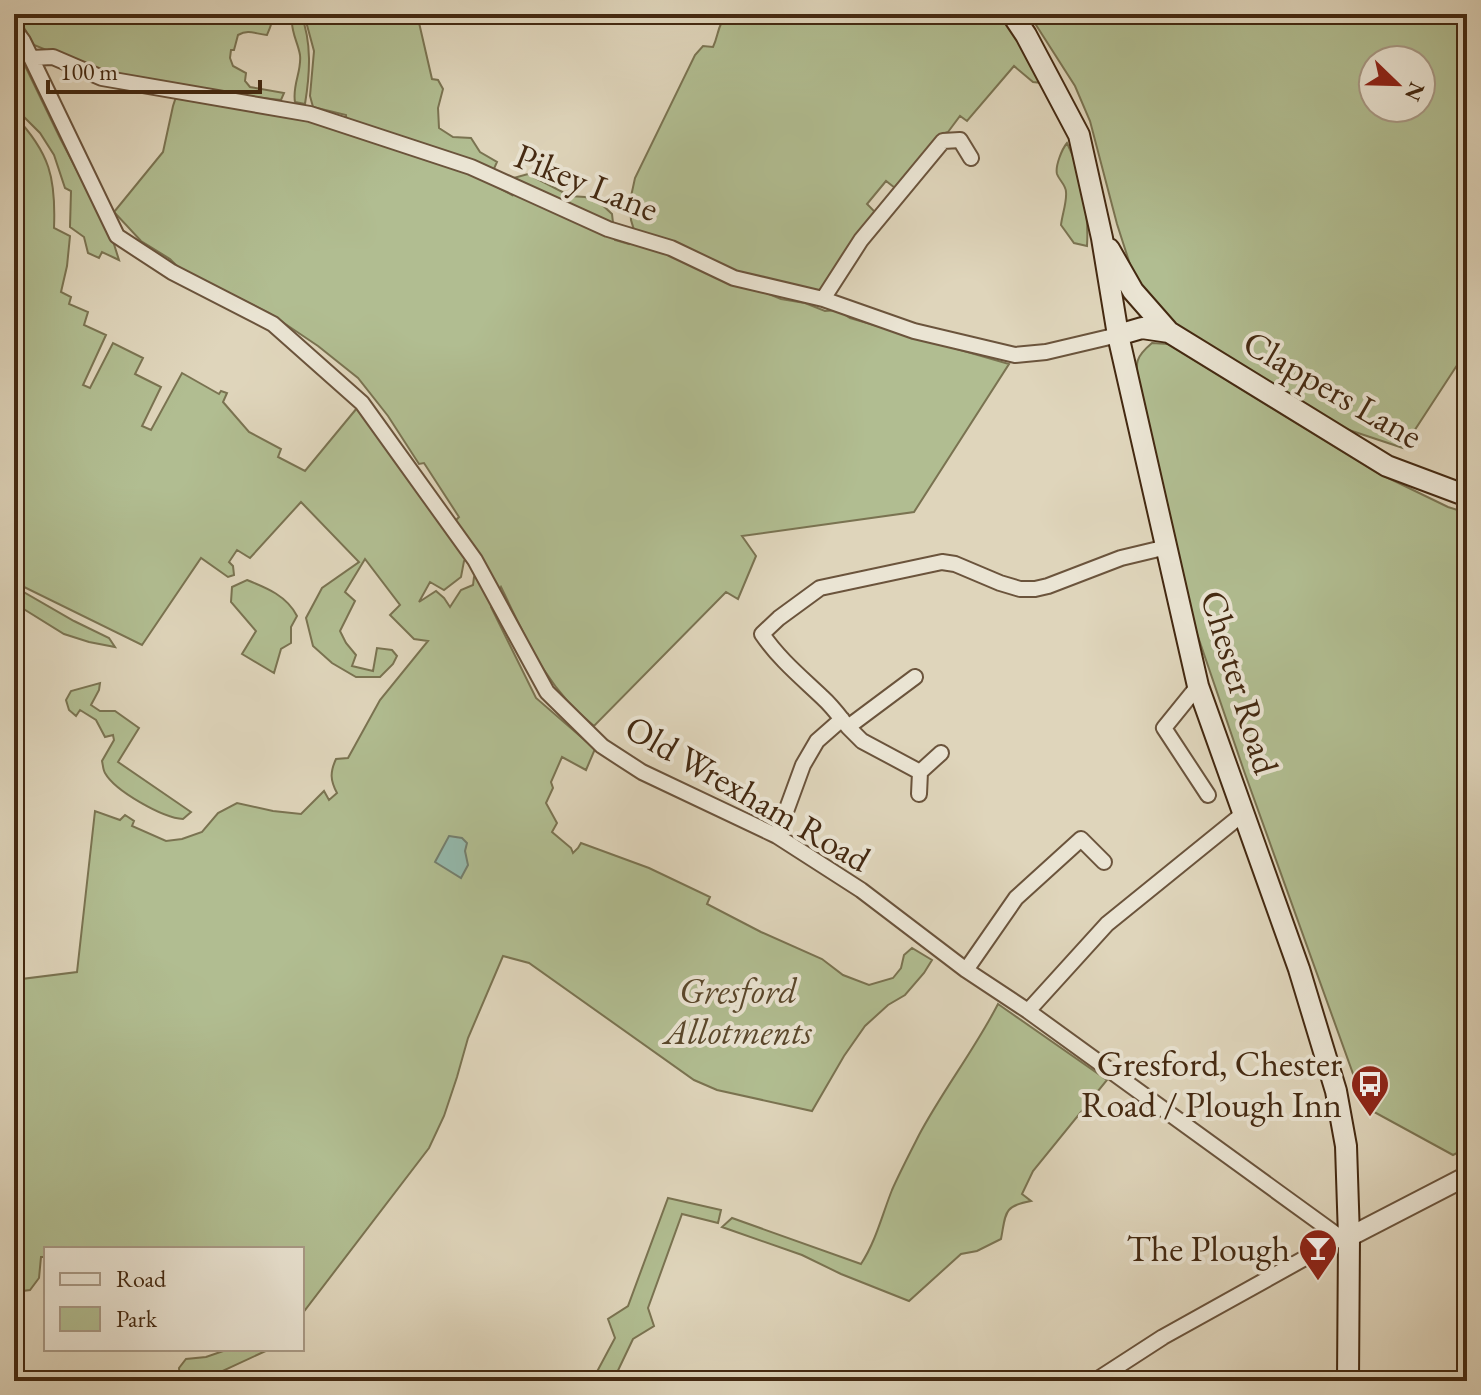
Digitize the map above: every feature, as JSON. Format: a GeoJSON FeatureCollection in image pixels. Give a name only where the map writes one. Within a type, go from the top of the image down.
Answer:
{"type":"FeatureCollection","features":[{"type":"Feature","properties":{"kind":"main road","name":"Chester Road"},"geometry":{"type":"LineString","coordinates":[[1012,14],[1079,135],[1102,238],[1118,335],[1198,686],[1299,969],[1336,1091],[1346,1146],[1348,1381]]}},
{"type":"Feature","properties":{"kind":"main road","name":"Clappers Lane"},"geometry":{"type":"LineString","coordinates":[[1102,238],[1133,291],[1169,332],[1387,466],[1467,496]]}},
{"type":"Feature","properties":{"kind":"main road"},"geometry":{"type":"LineString","coordinates":[[1118,335],[1142,328],[1169,332]]}},
{"type":"Feature","properties":{"kind":"street","name":"Old Wrexham Road"},"geometry":{"type":"LineString","coordinates":[[14,29],[23,41],[117,236],[172,272],[273,324],[362,403],[475,560],[547,692],[602,746],[642,772],[777,836],[861,890],[966,970],[1345,1237]]}},
{"type":"Feature","properties":{"kind":"street","name":"Pikey Lane"},"geometry":{"type":"LineString","coordinates":[[31,58],[53,57],[102,78],[310,114],[471,167],[608,229],[671,248],[734,278],[823,299],[914,331],[1015,355],[1046,352],[1118,335]]}},
{"type":"Feature","properties":{"kind":"street"},"geometry":{"type":"LineString","coordinates":[[823,299],[861,240],[943,141],[960,140],[971,158]]}},
{"type":"Feature","properties":{"kind":"street"},"geometry":{"type":"LineString","coordinates":[[920,772],[862,741],[772,649],[762,634],[820,588],[845,581],[942,562],[1020,589],[1035,589],[1121,558],[1167,547]]}},
{"type":"Feature","properties":{"kind":"street"},"geometry":{"type":"LineString","coordinates":[[777,836],[803,765],[817,741],[915,677]]}},
{"type":"Feature","properties":{"kind":"street"},"geometry":{"type":"LineString","coordinates":[[1198,686],[1164,728],[1208,795]]}},
{"type":"Feature","properties":{"kind":"street"},"geometry":{"type":"LineString","coordinates":[[919,794],[920,772],[941,753]]}},
{"type":"Feature","properties":{"kind":"street"},"geometry":{"type":"LineString","coordinates":[[1028,1011],[1107,924],[1244,813]]}},
{"type":"Feature","properties":{"kind":"street"},"geometry":{"type":"LineString","coordinates":[[966,970],[1016,898],[1081,839],[1104,862]]}},
{"type":"Feature","properties":{"kind":"street"},"geometry":{"type":"LineString","coordinates":[[1095,1381],[1163,1337],[1345,1237],[1467,1176]]}},
{"type":"Feature","properties":{"kind":"green space"},"geometry":{"type":"Polygon","coordinates":[[[16,14],[224,14],[231,17],[233,14],[268,14],[272,21],[267,35],[249,32],[238,35],[230,58],[233,66],[246,73],[245,81],[250,87],[284,93],[281,100],[158,86],[107,75],[34,45],[16,14]]]}},
{"type":"Feature","properties":{"kind":"green space"},"geometry":{"type":"Polygon","coordinates":[[[282,14],[301,14],[305,25],[309,58],[305,104],[295,102],[300,55],[292,22],[282,14]]]}},
{"type":"Feature","properties":{"kind":"green space","name":"Gresford Allotments"},"geometry":{"type":"Polygon","coordinates":[[[304,14],[417,14],[432,79],[438,80],[443,89],[438,108],[439,128],[453,137],[471,138],[480,152],[497,162],[488,182],[512,195],[510,179],[528,174],[570,196],[598,201],[612,214],[615,240],[629,244],[634,230],[630,201],[635,178],[695,55],[703,46],[713,47],[727,14],[1006,14],[1042,83],[1033,82],[1014,66],[967,121],[960,116],[895,188],[886,181],[867,204],[875,212],[823,288],[816,293],[764,292],[825,311],[838,310],[850,318],[1009,364],[914,512],[742,536],[756,556],[738,599],[726,592],[594,726],[550,679],[501,587],[491,607],[536,698],[595,749],[586,770],[562,757],[546,803],[557,823],[552,832],[573,853],[581,843],[649,868],[710,897],[707,904],[822,959],[843,975],[869,985],[893,978],[901,968],[904,955],[912,948],[932,960],[905,995],[888,1005],[865,1026],[812,1111],[717,1090],[694,1080],[529,963],[503,956],[468,1038],[444,1116],[429,1148],[304,1311],[304,1247],[44,1247],[39,1278],[30,1290],[14,1292],[14,980],[77,972],[95,811],[120,820],[125,815],[134,821],[132,826],[166,841],[202,832],[218,813],[237,803],[301,814],[324,791],[329,800],[337,793],[332,776],[336,759],[348,758],[380,700],[428,641],[414,639],[390,615],[400,605],[365,559],[345,592],[355,601],[340,631],[356,655],[352,666],[373,671],[377,648],[392,650],[397,656],[393,664],[380,677],[356,677],[332,663],[313,646],[306,618],[322,588],[359,562],[301,502],[250,558],[237,550],[229,562],[234,575],[228,577],[201,558],[142,645],[16,583],[15,587],[109,638],[115,647],[64,634],[14,603],[14,115],[36,142],[48,167],[54,195],[54,228],[70,236],[61,292],[71,297],[69,304],[88,312],[84,325],[106,335],[83,385],[90,388],[113,343],[143,358],[135,374],[161,387],[142,426],[151,430],[182,373],[219,394],[221,391],[227,393],[223,402],[249,432],[281,449],[278,457],[305,471],[357,408],[446,530],[459,517],[424,463],[419,464],[388,416],[358,378],[269,313],[179,268],[141,241],[114,212],[163,152],[176,97],[284,115],[347,131],[346,115],[313,107],[310,96],[314,51],[304,14]],[[476,553],[464,561],[461,577],[444,590],[430,582],[419,602],[436,591],[450,607],[461,590],[473,585],[474,577],[483,563],[476,553]]]}},
{"type":"Feature","properties":{"kind":"green space"},"geometry":{"type":"Polygon","coordinates":[[[1029,14],[1467,14],[1467,350],[1403,448],[1340,427],[1179,328],[1135,280],[1090,121],[1075,86],[1029,14]]]}},
{"type":"Feature","properties":{"kind":"green space"},"geometry":{"type":"Polygon","coordinates":[[[14,43],[112,238],[119,260],[102,252],[99,258],[88,253],[84,237],[70,227],[71,191],[65,188],[54,155],[40,133],[14,107],[14,43]]]}},
{"type":"Feature","properties":{"kind":"green space"},"geometry":{"type":"Polygon","coordinates":[[[1067,143],[1083,193],[1087,246],[1074,243],[1061,225],[1066,192],[1057,171],[1059,158],[1067,143]]]}},
{"type":"Feature","properties":{"kind":"green space"},"geometry":{"type":"Polygon","coordinates":[[[1152,343],[1168,344],[1380,474],[1467,513],[1467,1148],[1453,1155],[1365,1107],[1193,622],[1139,387],[1137,362],[1152,343]]]}},
{"type":"Feature","properties":{"kind":"green space"},"geometry":{"type":"Polygon","coordinates":[[[247,580],[282,598],[297,616],[291,627],[291,643],[281,649],[274,673],[242,654],[256,631],[231,602],[232,587],[247,580]]]}},
{"type":"Feature","properties":{"kind":"green space"},"geometry":{"type":"Polygon","coordinates":[[[100,683],[91,705],[100,711],[115,711],[139,728],[118,762],[191,812],[183,819],[140,802],[119,788],[105,773],[102,761],[114,740],[113,735],[105,737],[96,720],[80,710],[76,716],[69,710],[66,700],[71,691],[100,683]]]}},
{"type":"Feature","properties":{"kind":"green space"},"geometry":{"type":"Polygon","coordinates":[[[998,1004],[1107,1080],[1033,1171],[1022,1194],[1031,1201],[1015,1205],[1007,1212],[1001,1239],[977,1251],[961,1254],[909,1301],[802,1255],[722,1227],[732,1218],[861,1264],[919,1135],[998,1004]]]}},
{"type":"Feature","properties":{"kind":"green space"},"geometry":{"type":"Polygon","coordinates":[[[668,1198],[721,1210],[718,1223],[682,1214],[648,1308],[654,1326],[633,1339],[613,1381],[592,1381],[615,1338],[608,1319],[628,1306],[668,1198]]]}},
{"type":"Feature","properties":{"kind":"green space"},"geometry":{"type":"Polygon","coordinates":[[[223,1351],[266,1351],[201,1381],[180,1381],[179,1368],[186,1359],[223,1351]]]}},
{"type":"Feature","properties":{"kind":"water"},"geometry":{"type":"Polygon","coordinates":[[[449,836],[462,838],[467,843],[468,865],[461,878],[435,862],[449,836]]]}},
{"type":"Feature","properties":{"kind":"place","name":"Gresford, Chester Road / Plough Inn"},"geometry":{"type":"Point","coordinates":[1370,1118]}},
{"type":"Feature","properties":{"kind":"place","name":"The Plough"},"geometry":{"type":"Point","coordinates":[1318,1282]}}]}
